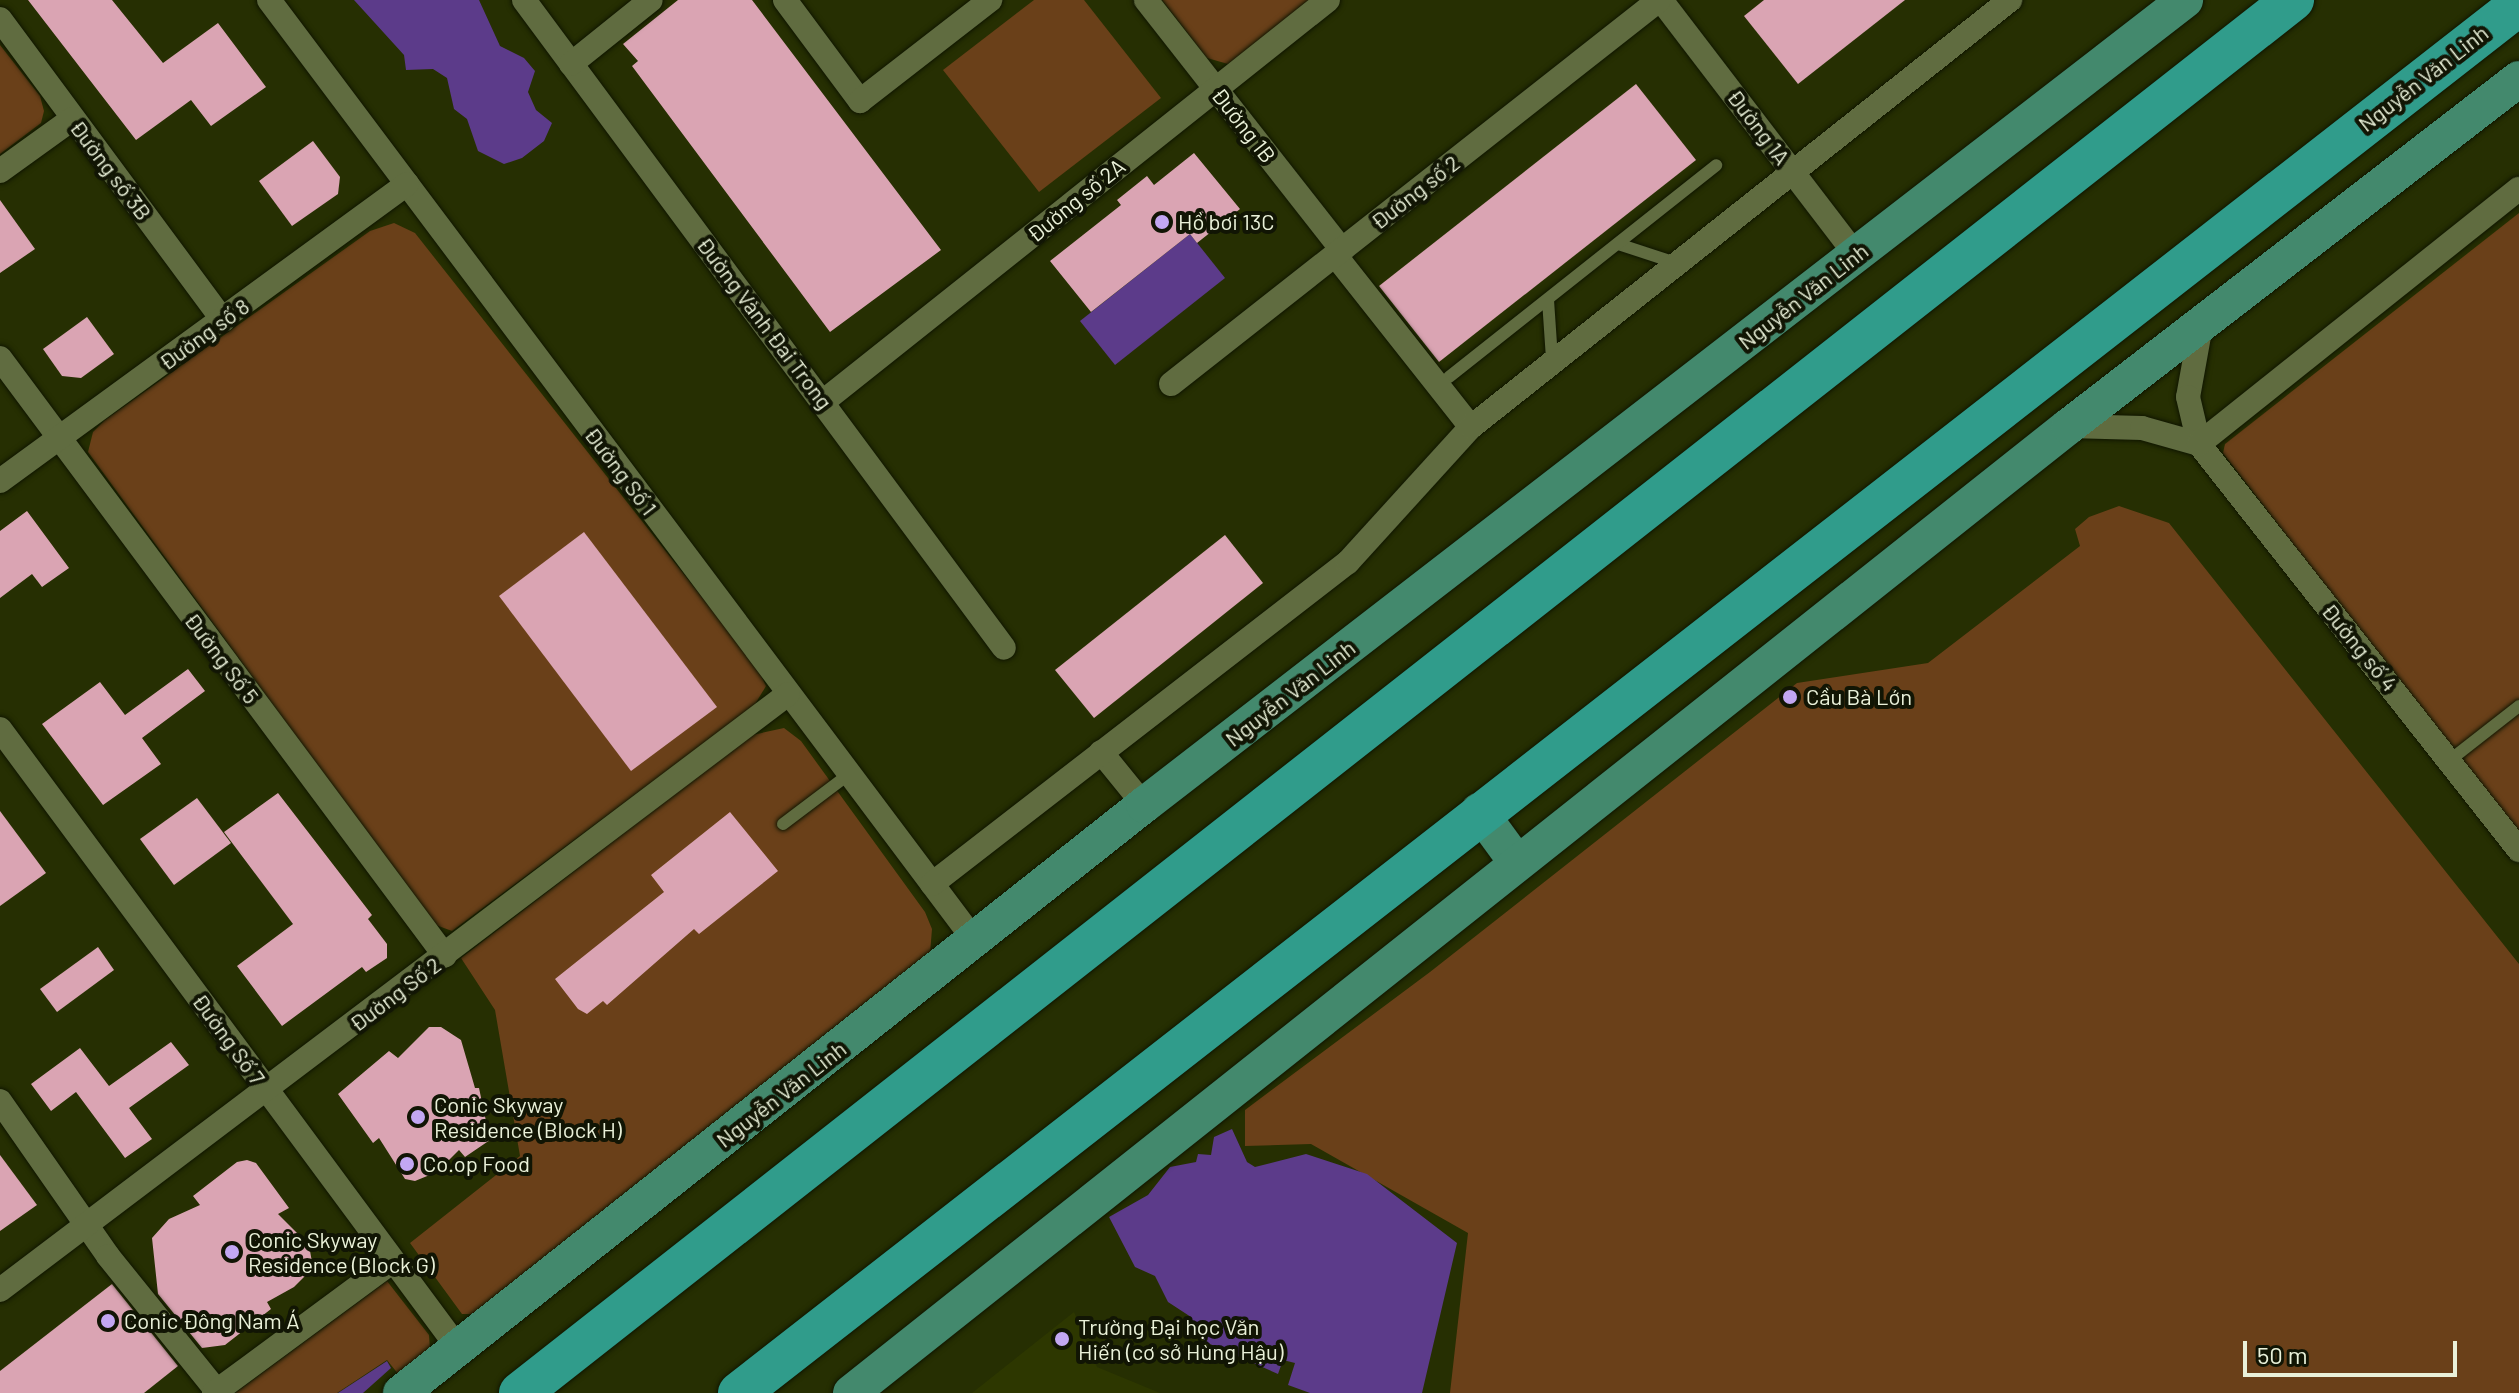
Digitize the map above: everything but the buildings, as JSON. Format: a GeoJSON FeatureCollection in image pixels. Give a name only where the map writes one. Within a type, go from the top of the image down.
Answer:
{"type":"FeatureCollection","features":[{"type":"Feature","properties":{"kind":"highway"},"geometry":{"type":"LineString","coordinates":[[520,1393],[2293,0]]}},
{"type":"Feature","properties":{"kind":"highway","name":"Nguyễn Văn Linh"},"geometry":{"type":"LineString","coordinates":[[739,1393],[1479,811],[2519,5]]}},
{"type":"Feature","properties":{"kind":"main road","name":"Nguyễn Văn Linh"},"geometry":{"type":"LineString","coordinates":[[401,1393],[1144,805],[2185,0]]}},
{"type":"Feature","properties":{"kind":"main road"},"geometry":{"type":"LineString","coordinates":[[851,1393],[2069,426],[2519,79]]}},
{"type":"Feature","properties":{"kind":"main road"},"geometry":{"type":"LineString","coordinates":[[1479,811],[1517,863]]}},
{"type":"Feature","properties":{"kind":"street","name":"Đường Số 1"},"geometry":{"type":"LineString","coordinates":[[269,0],[975,941]]}},
{"type":"Feature","properties":{"kind":"street","name":"Đường Vành Đai Trong"},"geometry":{"type":"LineString","coordinates":[[524,0],[1004,648]]}},
{"type":"Feature","properties":{"kind":"street"},"geometry":{"type":"LineString","coordinates":[[571,64],[651,0]]}},
{"type":"Feature","properties":{"kind":"street"},"geometry":{"type":"LineString","coordinates":[[785,0],[860,101],[990,0]]}},
{"type":"Feature","properties":{"kind":"street","name":"Đường 1B"},"geometry":{"type":"LineString","coordinates":[[1146,0],[1471,427]]}},
{"type":"Feature","properties":{"kind":"street","name":"Đường số 2A"},"geometry":{"type":"LineString","coordinates":[[824,401],[1328,0]]}},
{"type":"Feature","properties":{"kind":"street","name":"Đường 1A"},"geometry":{"type":"LineString","coordinates":[[1660,0],[1856,255]]}},
{"type":"Feature","properties":{"kind":"street","name":"Đường số 2"},"geometry":{"type":"LineString","coordinates":[[1171,384],[1660,0]]}},
{"type":"Feature","properties":{"kind":"street"},"geometry":{"type":"LineString","coordinates":[[932,884],[1348,562],[1471,427],[1673,262],[2010,0]]}},
{"type":"Feature","properties":{"kind":"street","name":"Đường số 3B"},"geometry":{"type":"LineString","coordinates":[[0,19],[223,320]]}},
{"type":"Feature","properties":{"kind":"street"},"geometry":{"type":"LineString","coordinates":[[0,171],[72,119]]}},
{"type":"Feature","properties":{"kind":"street","name":"Đường số 8"},"geometry":{"type":"LineString","coordinates":[[0,481],[407,184]]}},
{"type":"Feature","properties":{"kind":"street"},"geometry":{"type":"LineString","coordinates":[[2069,426],[2142,428],[2199,444],[2519,189]]}},
{"type":"Feature","properties":{"kind":"street","name":"Đường số 4"},"geometry":{"type":"LineString","coordinates":[[2201,325],[2188,397],[2199,444],[2519,850]]}},
{"type":"Feature","properties":{"kind":"street","name":"Đường Số 5"},"geometry":{"type":"LineString","coordinates":[[0,358],[445,956]]}},
{"type":"Feature","properties":{"kind":"street","name":"Đường Số 2"},"geometry":{"type":"LineString","coordinates":[[0,1290],[788,694]]}},
{"type":"Feature","properties":{"kind":"street","name":"Đường Số 7"},"geometry":{"type":"LineString","coordinates":[[0,729],[458,1348]]}},
{"type":"Feature","properties":{"kind":"street"},"geometry":{"type":"LineString","coordinates":[[1101,752],[1144,805]]}},
{"type":"Feature","properties":{"kind":"street"},"geometry":{"type":"LineString","coordinates":[[0,1101],[90,1224],[108,1256],[216,1392],[393,1261]]}},
{"type":"Feature","properties":{"kind":"lane"},"geometry":{"type":"LineString","coordinates":[[1449,377],[1716,165]]}},
{"type":"Feature","properties":{"kind":"lane"},"geometry":{"type":"LineString","coordinates":[[1618,244],[1673,262]]}},
{"type":"Feature","properties":{"kind":"lane"},"geometry":{"type":"LineString","coordinates":[[1548,300],[1552,359]]}},
{"type":"Feature","properties":{"kind":"lane"},"geometry":{"type":"LineString","coordinates":[[2450,760],[2519,706]]}},
{"type":"Feature","properties":{"kind":"lane"},"geometry":{"type":"LineString","coordinates":[[783,824],[849,774]]}},
{"type":"Feature","properties":{"kind":"shaded area"},"geometry":{"type":"Polygon","coordinates":[[[354,0],[479,0],[500,46],[524,58],[535,71],[528,92],[536,110],[552,123],[544,141],[522,158],[504,164],[478,151],[467,119],[454,109],[447,78],[433,69],[406,70],[404,55],[354,0]]]}},
{"type":"Feature","properties":{"kind":"shaded area"},"geometry":{"type":"Polygon","coordinates":[[[1034,0],[1084,0],[1161,98],[1039,192],[943,70],[1034,0]]]}},
{"type":"Feature","properties":{"kind":"shaded area"},"geometry":{"type":"Polygon","coordinates":[[[1162,0],[1313,0],[1228,64],[1207,58],[1162,0]]]}},
{"type":"Feature","properties":{"kind":"shaded area"},"geometry":{"type":"Polygon","coordinates":[[[0,45],[40,96],[44,111],[41,123],[0,154],[0,45]]]}},
{"type":"Feature","properties":{"kind":"shaded area"},"geometry":{"type":"Polygon","coordinates":[[[2519,213],[2519,838],[2223,453],[2225,444],[2519,213]]]}},
{"type":"Feature","properties":{"kind":"shaded area"},"geometry":{"type":"Polygon","coordinates":[[[394,223],[415,233],[757,667],[766,686],[754,706],[452,931],[433,924],[88,452],[93,432],[105,420],[370,231],[394,223]]]}},
{"type":"Feature","properties":{"kind":"shaded area"},"geometry":{"type":"Polygon","coordinates":[[[1190,234],[1225,278],[1115,365],[1080,321],[1190,234]]]}},
{"type":"Feature","properties":{"kind":"shaded area"},"geometry":{"type":"Polygon","coordinates":[[[2119,506],[2169,523],[2519,964],[2519,1393],[1450,1393],[1468,1233],[1311,1144],[1245,1146],[1245,1110],[1430,972],[1797,683],[1928,663],[2080,546],[2075,529],[2089,517],[2119,506]]]}},
{"type":"Feature","properties":{"kind":"shaded area"},"geometry":{"type":"Polygon","coordinates":[[[784,728],[801,741],[925,912],[932,929],[930,954],[473,1314],[462,1314],[410,1243],[520,1156],[495,1010],[461,958],[752,735],[784,728]]]}},
{"type":"Feature","properties":{"kind":"shaded area"},"geometry":{"type":"Polygon","coordinates":[[[1232,1129],[1247,1162],[1255,1167],[1306,1154],[1367,1174],[1457,1243],[1422,1393],[1310,1393],[1288,1385],[1295,1363],[1283,1360],[1278,1374],[1210,1344],[1199,1336],[1191,1317],[1168,1302],[1155,1276],[1135,1267],[1109,1217],[1148,1195],[1170,1167],[1196,1162],[1198,1154],[1211,1155],[1214,1137],[1232,1129]]]}},
{"type":"Feature","properties":{"kind":"shaded area"},"geometry":{"type":"Polygon","coordinates":[[[387,1281],[429,1335],[430,1349],[399,1375],[387,1360],[337,1393],[235,1393],[387,1281]]]}},
{"type":"Feature","properties":{"kind":"shaded area","name":"Trường Đại học Văn Hiến (cơ sở Hùng Hậu)"},"geometry":{"type":"Polygon","coordinates":[[[1074,1312],[1097,1367],[1160,1393],[972,1393],[1074,1312]]]}},
{"type":"Feature","properties":{"kind":"shaded area"},"geometry":{"type":"Polygon","coordinates":[[[387,1361],[391,1368],[363,1393],[338,1393],[387,1361]]]}},
{"type":"Feature","properties":{"kind":"place","name":"Hồ bơi 13C"},"geometry":{"type":"Point","coordinates":[1162,222]}},
{"type":"Feature","properties":{"kind":"place","name":"Cầu Bà Lớn"},"geometry":{"type":"Point","coordinates":[1790,697]}},
{"type":"Feature","properties":{"kind":"place","name":"Conic Skyway Residence (Block H)"},"geometry":{"type":"Point","coordinates":[418,1117]}},
{"type":"Feature","properties":{"kind":"place","name":"Co.op Food"},"geometry":{"type":"Point","coordinates":[407,1164]}},
{"type":"Feature","properties":{"kind":"place","name":"Conic Skyway Residence (Block G)"},"geometry":{"type":"Point","coordinates":[232,1252]}},
{"type":"Feature","properties":{"kind":"place","name":"Conic Đông Nam Á"},"geometry":{"type":"Point","coordinates":[108,1321]}},
{"type":"Feature","properties":{"kind":"place","name":"Trường Đại học Văn Hiến (cơ sở Hùng Hậu)"},"geometry":{"type":"Point","coordinates":[1062,1339]}}]}
